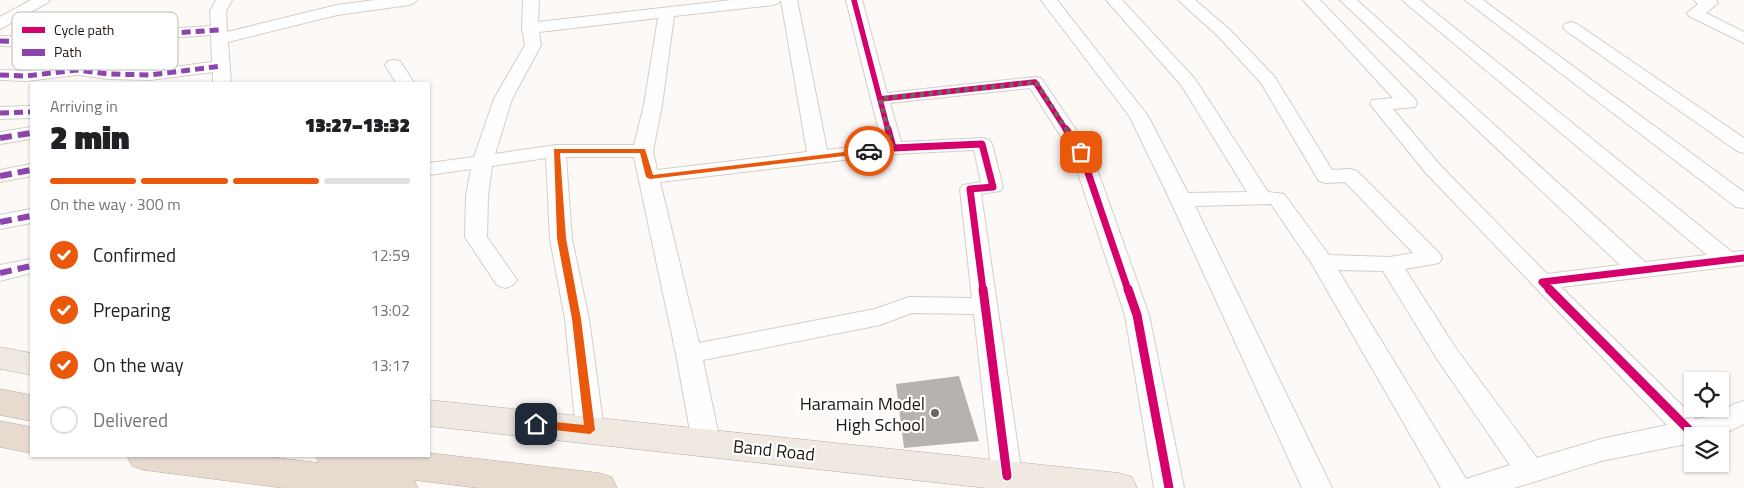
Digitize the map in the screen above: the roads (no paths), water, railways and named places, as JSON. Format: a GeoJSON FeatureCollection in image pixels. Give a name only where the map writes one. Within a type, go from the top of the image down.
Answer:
{"type":"FeatureCollection","features":[{"type":"Feature","properties":{"kind":"highway"},"geometry":{"type":"LineString","coordinates":[[0,402],[30,408]]}},
{"type":"Feature","properties":{"kind":"highway"},"geometry":{"type":"LineString","coordinates":[[0,434],[30,440]]}},
{"type":"Feature","properties":{"kind":"highway"},"geometry":{"type":"LineString","coordinates":[[152,457],[400,488]]}},
{"type":"Feature","properties":{"kind":"highway"},"geometry":{"type":"LineString","coordinates":[[341,457],[599,488]]}},
{"type":"Feature","properties":{"kind":"main road"},"geometry":{"type":"LineString","coordinates":[[0,358],[30,364]]}},
{"type":"Feature","properties":{"kind":"main road","name":"Band Road"},"geometry":{"type":"LineString","coordinates":[[430,413],[1119,488]]}},
{"type":"Feature","properties":{"kind":"street"},"geometry":{"type":"LineString","coordinates":[[21,12],[42,0]]}},
{"type":"Feature","properties":{"kind":"street"},"geometry":{"type":"LineString","coordinates":[[222,82],[218,11],[224,0]]}},
{"type":"Feature","properties":{"kind":"street"},"geometry":{"type":"LineString","coordinates":[[178,36],[220,34],[378,2],[408,0]]}},
{"type":"Feature","properties":{"kind":"street"},"geometry":{"type":"LineString","coordinates":[[506,280],[476,237],[477,196],[483,161],[503,99],[533,45],[530,28],[531,0]]}},
{"type":"Feature","properties":{"kind":"street"},"geometry":{"type":"LineString","coordinates":[[530,28],[773,0]]}},
{"type":"Feature","properties":{"kind":"street"},"geometry":{"type":"LineString","coordinates":[[789,0],[818,157]]}},
{"type":"Feature","properties":{"kind":"street"},"geometry":{"type":"LineString","coordinates":[[854,0],[893,148]]}},
{"type":"Feature","properties":{"kind":"street"},"geometry":{"type":"LineString","coordinates":[[1049,0],[1139,116],[1181,200],[1317,488]]}},
{"type":"Feature","properties":{"kind":"street"},"geometry":{"type":"LineString","coordinates":[[1114,0],[1189,83],[1239,160],[1261,198]]}},
{"type":"Feature","properties":{"kind":"street"},"geometry":{"type":"LineString","coordinates":[[1186,0],[1224,33],[1268,80],[1326,177],[1350,175],[1431,258],[1390,264],[1322,262]]}},
{"type":"Feature","properties":{"kind":"street"},"geometry":{"type":"LineString","coordinates":[[1311,0],[1408,103],[1379,104],[1432,168],[1686,427]]}},
{"type":"Feature","properties":{"kind":"street"},"geometry":{"type":"LineString","coordinates":[[1348,0],[1640,271]]}},
{"type":"Feature","properties":{"kind":"street"},"geometry":{"type":"LineString","coordinates":[[1410,0],[1735,259]]}},
{"type":"Feature","properties":{"kind":"street"},"geometry":{"type":"LineString","coordinates":[[1473,0],[1744,202]]}},
{"type":"Feature","properties":{"kind":"street"},"geometry":{"type":"LineString","coordinates":[[1702,0],[1710,3],[1695,13],[1744,38]]}},
{"type":"Feature","properties":{"kind":"street"},"geometry":{"type":"LineString","coordinates":[[667,12],[653,105],[643,151],[689,354],[706,442]]}},
{"type":"Feature","properties":{"kind":"street"},"geometry":{"type":"LineString","coordinates":[[0,24],[12,17]]}},
{"type":"Feature","properties":{"kind":"street"},"geometry":{"type":"LineString","coordinates":[[1571,28],[1744,146]]}},
{"type":"Feature","properties":{"kind":"street"},"geometry":{"type":"LineString","coordinates":[[394,65],[405,82]]}},
{"type":"Feature","properties":{"kind":"street"},"geometry":{"type":"LineString","coordinates":[[0,74],[26,76],[77,70],[109,74],[150,75],[222,66]]}},
{"type":"Feature","properties":{"kind":"street"},"geometry":{"type":"LineString","coordinates":[[880,99],[1036,82],[1081,152],[1137,315],[1169,488]]}},
{"type":"Feature","properties":{"kind":"street"},"geometry":{"type":"LineString","coordinates":[[0,113],[30,112]]}},
{"type":"Feature","properties":{"kind":"street"},"geometry":{"type":"LineString","coordinates":[[0,138],[30,133]]}},
{"type":"Feature","properties":{"kind":"street"},"geometry":{"type":"LineString","coordinates":[[650,177],[893,148],[982,144],[993,186],[970,189],[1007,476]]}},
{"type":"Feature","properties":{"kind":"street"},"geometry":{"type":"LineString","coordinates":[[430,169],[556,151],[643,151]]}},
{"type":"Feature","properties":{"kind":"street"},"geometry":{"type":"LineString","coordinates":[[556,151],[562,238],[577,319],[590,430]]}},
{"type":"Feature","properties":{"kind":"street"},"geometry":{"type":"LineString","coordinates":[[0,176],[30,170]]}},
{"type":"Feature","properties":{"kind":"street"},"geometry":{"type":"LineString","coordinates":[[1181,200],[1277,198],[1322,262],[1456,488]]}},
{"type":"Feature","properties":{"kind":"street"},"geometry":{"type":"LineString","coordinates":[[0,222],[30,216]]}},
{"type":"Feature","properties":{"kind":"street"},"geometry":{"type":"LineString","coordinates":[[1542,282],[1735,259]]}},
{"type":"Feature","properties":{"kind":"street"},"geometry":{"type":"LineString","coordinates":[[1390,264],[1446,353],[1530,471]]}},
{"type":"Feature","properties":{"kind":"street"},"geometry":{"type":"LineString","coordinates":[[0,273],[30,266]]}},
{"type":"Feature","properties":{"kind":"street"},"geometry":{"type":"LineString","coordinates":[[689,354],[880,317],[909,305],[985,306]]}},
{"type":"Feature","properties":{"kind":"street"},"geometry":{"type":"LineString","coordinates":[[1712,427],[1720,425],[1744,411]]}},
{"type":"Feature","properties":{"kind":"street"},"geometry":{"type":"LineString","coordinates":[[1474,488],[1601,450],[1684,433]]}},
{"type":"Feature","properties":{"kind":"place","name":"Haramain Model High School"},"geometry":{"type":"Point","coordinates":[935,413]}}]}
